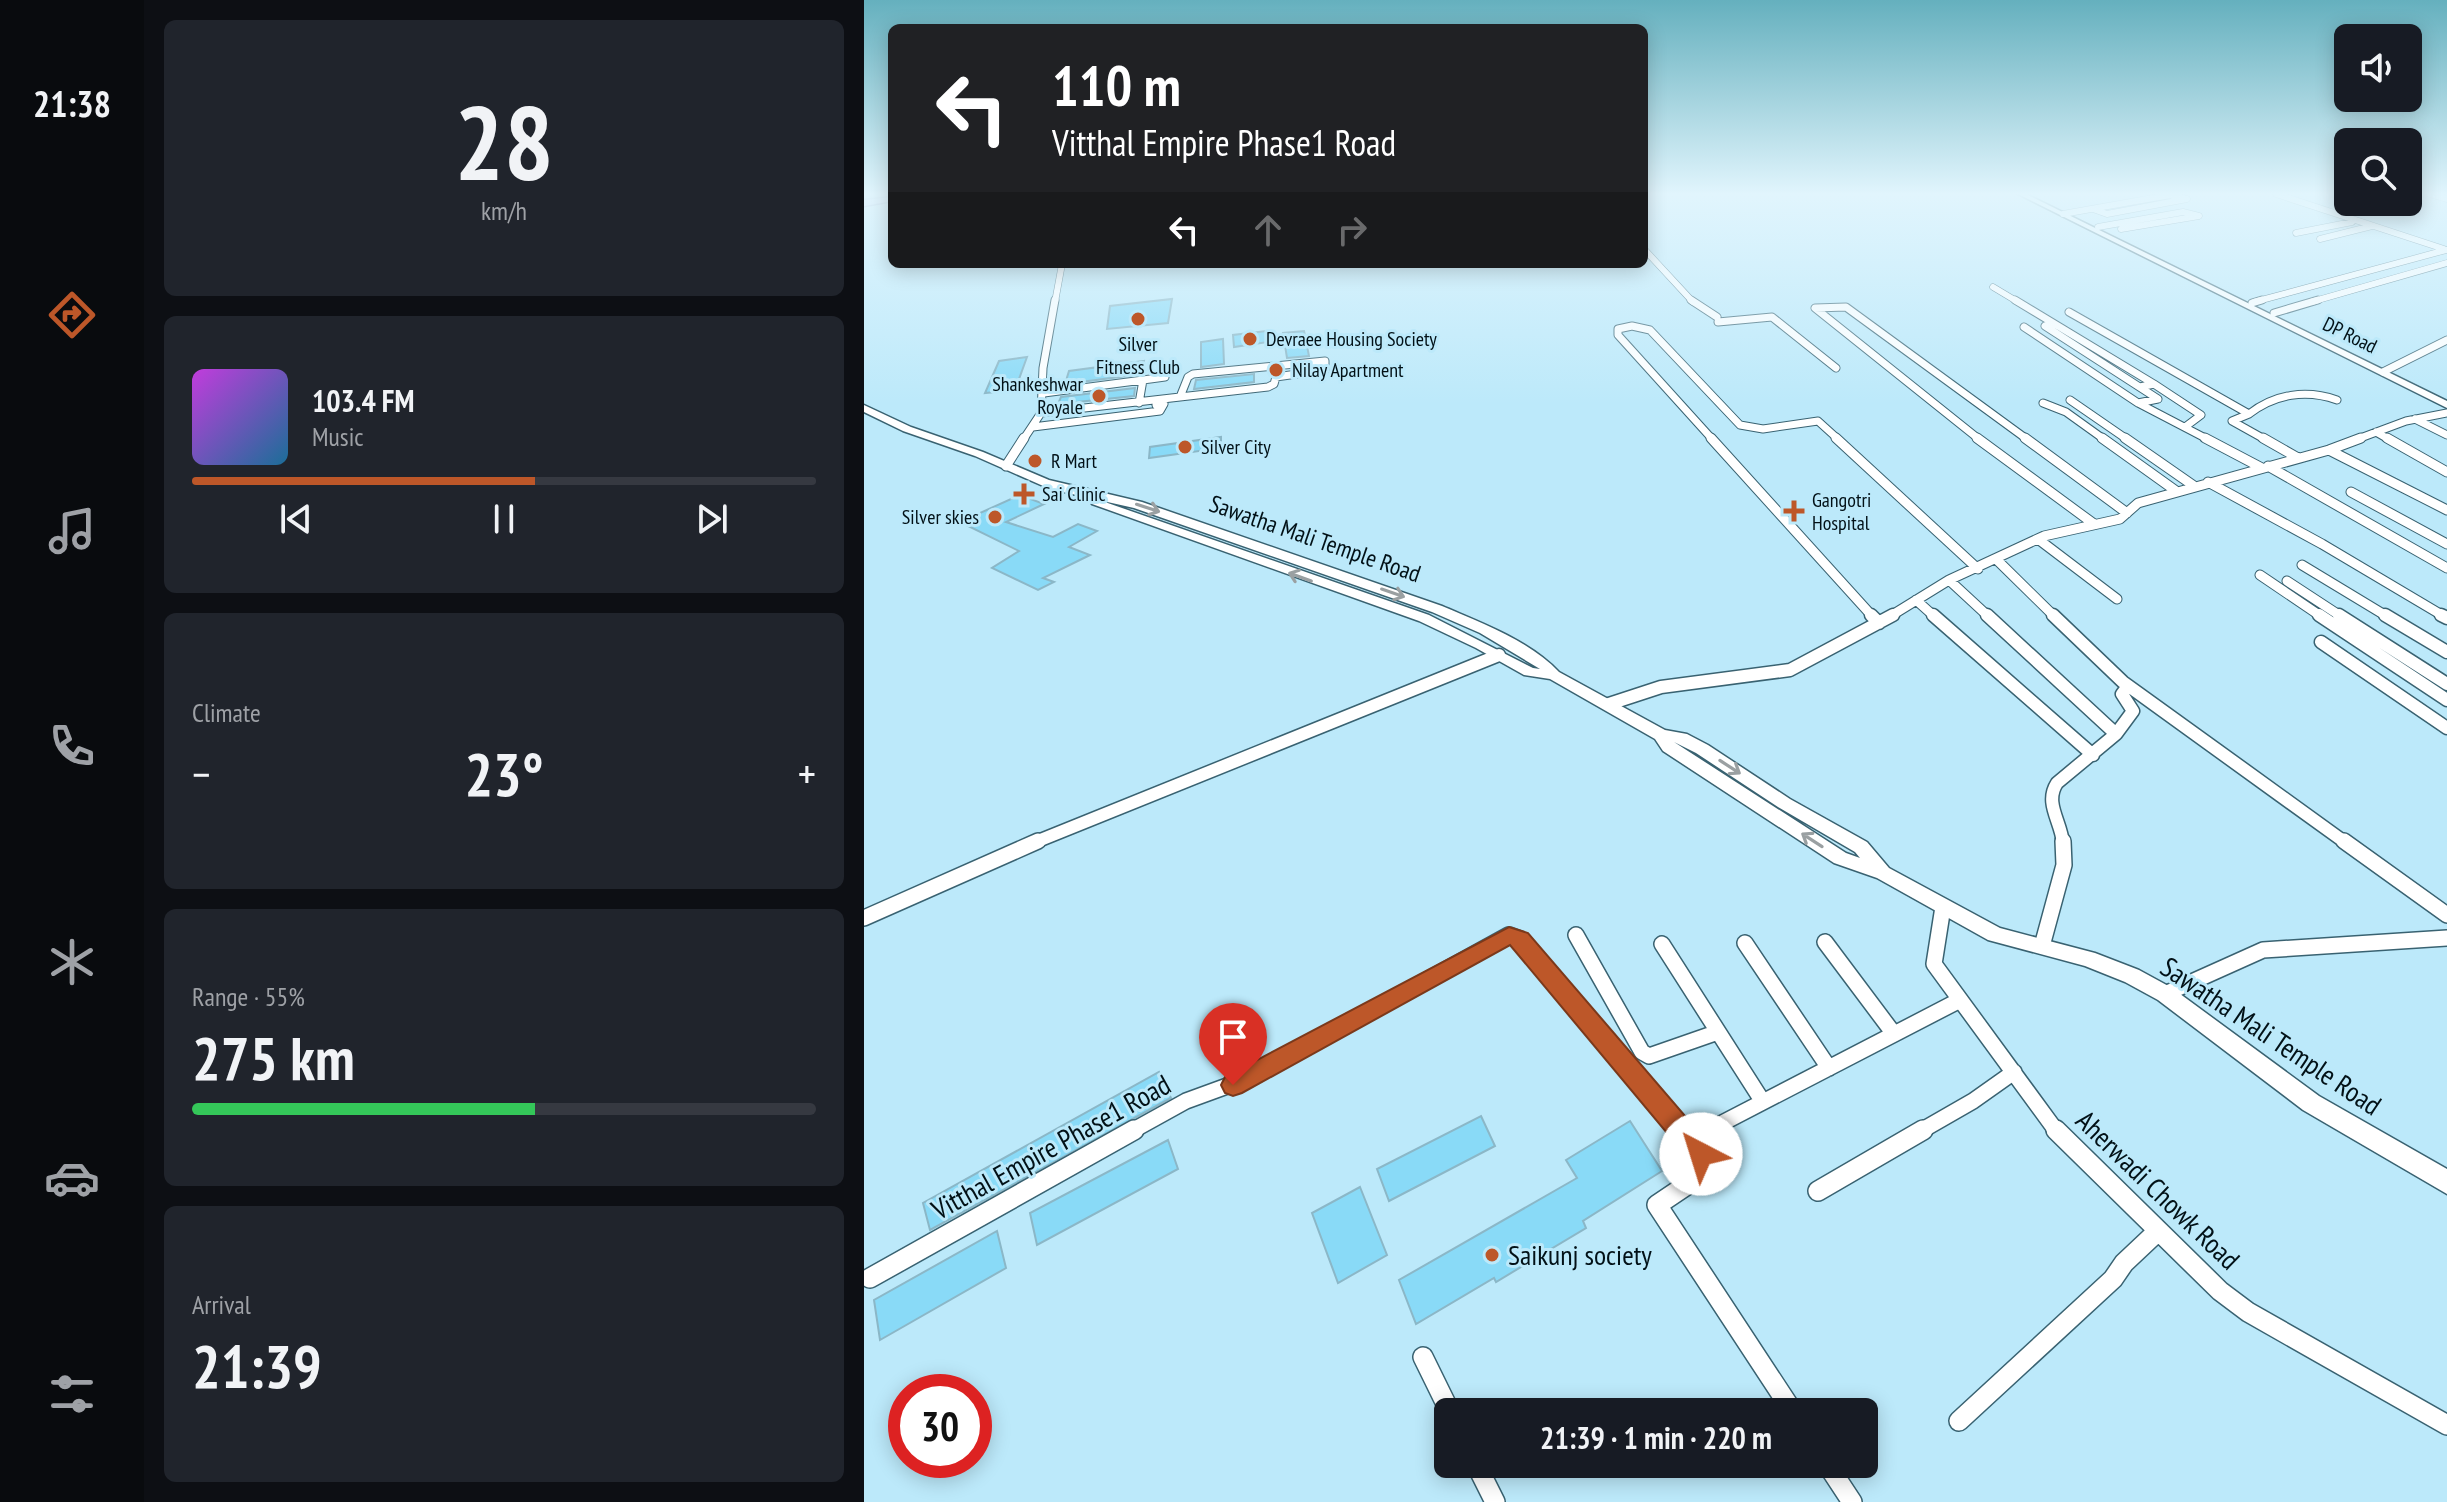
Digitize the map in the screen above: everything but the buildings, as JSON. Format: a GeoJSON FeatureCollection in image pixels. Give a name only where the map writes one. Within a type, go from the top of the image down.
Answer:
{"type":"FeatureCollection","features":[{"type":"Feature","properties":{"kind":"street"},"geometry":{"type":"LineString","coordinates":[[1660,264],[1716,319],[1772,317],[1836,368]]}},
{"type":"Feature","properties":{"kind":"street","name":"DP Road"},"geometry":{"type":"LineString","coordinates":[[2170,264],[2447,398]]}},
{"type":"Feature","properties":{"kind":"street","name":"DP Road"},"geometry":{"type":"LineString","coordinates":[[2173,264],[2387,371],[2447,405]]}},
{"type":"Feature","properties":{"kind":"street"},"geometry":{"type":"LineString","coordinates":[[2252,303],[2394,264]]}},
{"type":"Feature","properties":{"kind":"street"},"geometry":{"type":"LineString","coordinates":[[2274,313],[2443,264]]}},
{"type":"Feature","properties":{"kind":"street"},"geometry":{"type":"LineString","coordinates":[[1006,466],[1022,438],[1038,419],[1044,393],[1043,368],[1061,268]]}},
{"type":"Feature","properties":{"kind":"street"},"geometry":{"type":"LineString","coordinates":[[1993,287],[2201,415],[2185,427]]}},
{"type":"Feature","properties":{"kind":"street"},"geometry":{"type":"LineString","coordinates":[[2094,524],[1969,432],[1815,308],[1846,307],[2127,513]]}},
{"type":"Feature","properties":{"kind":"street"},"geometry":{"type":"LineString","coordinates":[[2069,312],[2249,414]]}},
{"type":"Feature","properties":{"kind":"street"},"geometry":{"type":"LineString","coordinates":[[1879,623],[1657,379],[1618,335],[1618,329],[1632,326],[1650,330],[1740,425],[1757,429],[1818,421],[1978,569]]}},
{"type":"Feature","properties":{"kind":"street"},"geometry":{"type":"LineString","coordinates":[[2045,326],[2158,399],[2138,403]]}},
{"type":"Feature","properties":{"kind":"street"},"geometry":{"type":"LineString","coordinates":[[2024,327],[2138,403],[2265,467],[2447,568]]}},
{"type":"Feature","properties":{"kind":"street"},"geometry":{"type":"LineString","coordinates":[[2387,371],[2447,340]]}},
{"type":"Feature","properties":{"kind":"street"},"geometry":{"type":"LineString","coordinates":[[1038,419],[1067,412],[1180,398],[1272,386],[1274,378],[1325,370],[1325,361],[1193,374],[1188,377],[1180,398]]}},
{"type":"Feature","properties":{"kind":"street"},"geometry":{"type":"LineString","coordinates":[[1044,393],[1165,377]]}},
{"type":"Feature","properties":{"kind":"street"},"geometry":{"type":"LineString","coordinates":[[1139,403],[1143,380]]}},
{"type":"Feature","properties":{"kind":"street"},"geometry":{"type":"LineString","coordinates":[[2140,387],[2154,384]]}},
{"type":"Feature","properties":{"kind":"street"},"geometry":{"type":"LineString","coordinates":[[2298,458],[2232,421],[2266,403],[2290,396],[2321,392],[2337,400]]}},
{"type":"Feature","properties":{"kind":"street"},"geometry":{"type":"LineString","coordinates":[[2070,400],[2194,486]]}},
{"type":"Feature","properties":{"kind":"street"},"geometry":{"type":"LineString","coordinates":[[2043,403],[2066,412],[2176,491]]}},
{"type":"Feature","properties":{"kind":"street"},"geometry":{"type":"LineString","coordinates":[[1164,404],[1160,411],[1038,419],[1164,404]]}},
{"type":"Feature","properties":{"kind":"street","name":"Sawatha Mali Temple Road"},"geometry":{"type":"LineString","coordinates":[[864,408],[907,429],[1196,540],[1424,618],[1529,672],[1554,675]]}},
{"type":"Feature","properties":{"kind":"street"},"geometry":{"type":"LineString","coordinates":[[1609,704],[1661,687],[1779,674],[1802,665],[1879,623],[1949,580],[2038,539],[2120,519],[2138,503],[2176,491],[2329,450],[2415,419],[2447,413]]}},
{"type":"Feature","properties":{"kind":"street"},"geometry":{"type":"LineString","coordinates":[[2415,419],[2447,435]]}},
{"type":"Feature","properties":{"kind":"street"},"geometry":{"type":"LineString","coordinates":[[2376,432],[2447,472]]}},
{"type":"Feature","properties":{"kind":"street"},"geometry":{"type":"LineString","coordinates":[[2329,450],[2447,510]]}},
{"type":"Feature","properties":{"kind":"street"},"geometry":{"type":"LineString","coordinates":[[2208,482],[2301,531],[2447,618]]}},
{"type":"Feature","properties":{"kind":"street","name":"Sawatha Mali Temple Road"},"geometry":{"type":"LineString","coordinates":[[1045,483],[1138,505],[1437,609],[1485,630],[1542,662],[1554,675],[1661,735],[1669,747],[1840,858],[1883,873],[1995,934],[2088,959],[2132,976],[2165,994],[2311,1103],[2447,1182]]}},
{"type":"Feature","properties":{"kind":"street"},"geometry":{"type":"LineString","coordinates":[[2351,492],[2447,544]]}},
{"type":"Feature","properties":{"kind":"street"},"geometry":{"type":"LineString","coordinates":[[2362,519],[2386,512]]}},
{"type":"Feature","properties":{"kind":"street"},"geometry":{"type":"LineString","coordinates":[[2038,539],[2117,599]]}},
{"type":"Feature","properties":{"kind":"street"},"geometry":{"type":"LineString","coordinates":[[1996,559],[2128,686],[2447,915]]}},
{"type":"Feature","properties":{"kind":"street"},"geometry":{"type":"LineString","coordinates":[[2302,565],[2447,652]]}},
{"type":"Feature","properties":{"kind":"street"},"geometry":{"type":"LineString","coordinates":[[2260,575],[2447,700]]}},
{"type":"Feature","properties":{"kind":"street"},"geometry":{"type":"LineString","coordinates":[[1949,580],[2116,734]]}},
{"type":"Feature","properties":{"kind":"street"},"geometry":{"type":"LineString","coordinates":[[2287,581],[2447,684]]}},
{"type":"Feature","properties":{"kind":"street"},"geometry":{"type":"LineString","coordinates":[[1916,600],[2016,691],[2093,755]]}},
{"type":"Feature","properties":{"kind":"street"},"geometry":{"type":"LineString","coordinates":[[2321,642],[2447,728]]}},
{"type":"Feature","properties":{"kind":"street"},"geometry":{"type":"LineString","coordinates":[[864,918],[1037,841],[1499,655]]}},
{"type":"Feature","properties":{"kind":"street"},"geometry":{"type":"LineString","coordinates":[[2042,946],[2064,865],[2062,832],[2051,802],[2052,791],[2057,783],[2116,734],[2133,711],[2122,694],[2128,686]]}},
{"type":"Feature","properties":{"kind":"street","name":"Aherwadi Chowk Road"},"geometry":{"type":"LineString","coordinates":[[1943,907],[1934,964],[2058,1133],[2220,1291],[2248,1312],[2447,1425]]}},
{"type":"Feature","properties":{"kind":"street"},"geometry":{"type":"LineString","coordinates":[[1576,935],[1642,1052],[1649,1056],[1718,1032]]}},
{"type":"Feature","properties":{"kind":"street","name":"Vitthal Empire Phase1 Road"},"geometry":{"type":"LineString","coordinates":[[870,1278],[1186,1101],[1249,1078],[1500,938],[1514,936],[1520,939],[1690,1140]]}},
{"type":"Feature","properties":{"kind":"street"},"geometry":{"type":"LineString","coordinates":[[2165,994],[2263,950],[2447,938]]}},
{"type":"Feature","properties":{"kind":"street"},"geometry":{"type":"LineString","coordinates":[[1825,942],[1894,1034]]}},
{"type":"Feature","properties":{"kind":"street"},"geometry":{"type":"LineString","coordinates":[[1745,943],[1829,1068]]}},
{"type":"Feature","properties":{"kind":"street"},"geometry":{"type":"LineString","coordinates":[[1662,944],[1763,1102]]}},
{"type":"Feature","properties":{"kind":"street"},"geometry":{"type":"LineString","coordinates":[[1784,1398],[1657,1205],[1712,1168],[1690,1140],[1960,1000]]}},
{"type":"Feature","properties":{"kind":"street"},"geometry":{"type":"LineString","coordinates":[[1818,1191],[1973,1101],[2014,1072]]}},
{"type":"Feature","properties":{"kind":"street"},"geometry":{"type":"LineString","coordinates":[[1959,1421],[2113,1279],[2124,1263],[2158,1231]]}},
{"type":"Feature","properties":{"kind":"street"},"geometry":{"type":"LineString","coordinates":[[1423,1357],[1443,1398]]}},
{"type":"Feature","properties":{"kind":"street"},"geometry":{"type":"LineString","coordinates":[[1483,1478],[1495,1502]]}},
{"type":"Feature","properties":{"kind":"street"},"geometry":{"type":"LineString","coordinates":[[1836,1478],[1852,1502]]}},
{"type":"Feature","properties":{"kind":"place","name":"Silver Fitness Club"},"geometry":{"type":"Point","coordinates":[1138,319]}},
{"type":"Feature","properties":{"kind":"place","name":"Devraee Housing Society"},"geometry":{"type":"Point","coordinates":[1250,339]}},
{"type":"Feature","properties":{"kind":"place","name":"Nilay Apartment"},"geometry":{"type":"Point","coordinates":[1276,370]}},
{"type":"Feature","properties":{"kind":"place","name":"Shankeshwar Royale"},"geometry":{"type":"Point","coordinates":[1099,396]}},
{"type":"Feature","properties":{"kind":"place","name":"Silver City"},"geometry":{"type":"Point","coordinates":[1185,447]}},
{"type":"Feature","properties":{"kind":"place","name":"R Mart"},"geometry":{"type":"Point","coordinates":[1035,461]}},
{"type":"Feature","properties":{"kind":"place","name":"Sai Clinic"},"geometry":{"type":"Point","coordinates":[1024,494]}},
{"type":"Feature","properties":{"kind":"place","name":"Gangotri Hospital"},"geometry":{"type":"Point","coordinates":[1794,511]}},
{"type":"Feature","properties":{"kind":"place","name":"Silver skies"},"geometry":{"type":"Point","coordinates":[995,517]}},
{"type":"Feature","properties":{"kind":"place","name":"Saikunj society"},"geometry":{"type":"Point","coordinates":[1492,1255]}},
{"type":"Feature","properties":{"kind":"route"},"geometry":{"type":"LineString","coordinates":[[1233,1085],[1509,935],[1520,939],[1701,1154]]}}]}
